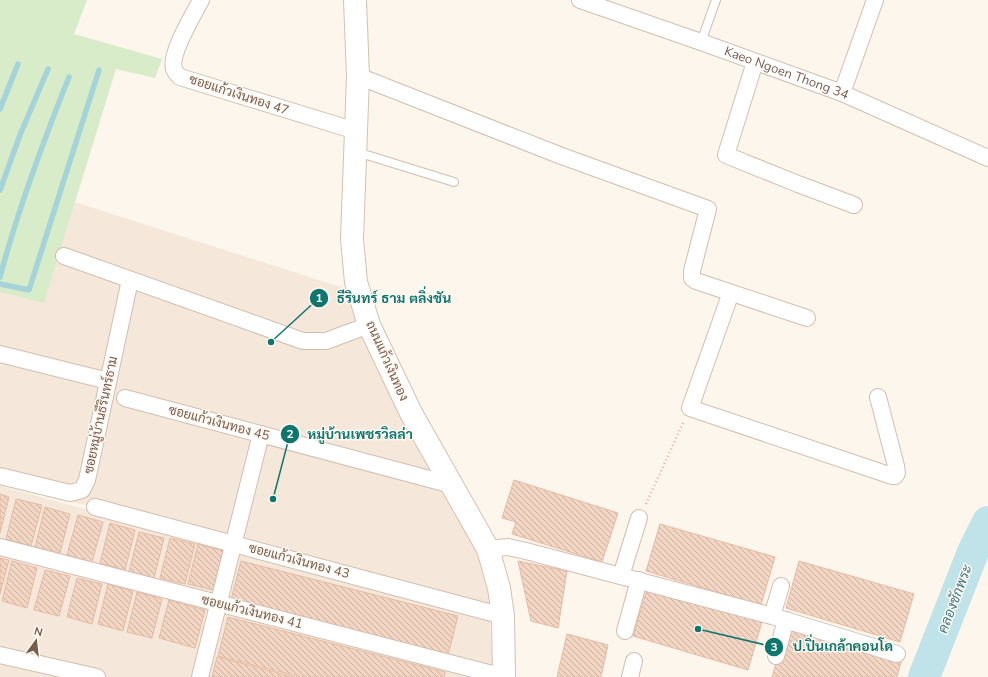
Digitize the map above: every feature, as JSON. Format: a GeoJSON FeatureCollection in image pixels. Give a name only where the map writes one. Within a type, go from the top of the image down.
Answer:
{"type":"FeatureCollection","features":[{"type":"Feature","properties":{"kind":"street","name":"ซอยแก้วเงินทอง 47"},"geometry":{"type":"LineString","coordinates":[[201,0],[178,44],[174,58],[174,69],[180,76],[355,141]]}},
{"type":"Feature","properties":{"kind":"street","name":"ถนนแก้วเงินทอง"},"geometry":{"type":"LineString","coordinates":[[355,0],[358,76],[352,239],[356,282],[369,325],[411,413],[488,549],[499,588],[503,616],[504,677]]}},
{"type":"Feature","properties":{"kind":"street","name":"Kaeo Ngoen Thong 34"},"geometry":{"type":"LineString","coordinates":[[580,0],[842,93],[988,158]]}},
{"type":"Feature","properties":{"kind":"street"},"geometry":{"type":"LineString","coordinates":[[842,93],[875,0]]}},
{"type":"Feature","properties":{"kind":"street"},"geometry":{"type":"LineString","coordinates":[[755,62],[726,155],[854,205]]}},
{"type":"Feature","properties":{"kind":"street"},"geometry":{"type":"LineString","coordinates":[[358,76],[559,155],[708,209],[692,271],[692,278],[696,282],[807,318]]}},
{"type":"Feature","properties":{"kind":"street"},"geometry":{"type":"LineString","coordinates":[[64,256],[303,341],[326,341],[369,325]]}},
{"type":"Feature","properties":{"kind":"street","name":"ซอยหมู่บ้านธีรินทร์ธาม"},"geometry":{"type":"LineString","coordinates":[[0,476],[70,493],[82,490],[87,480],[130,280]]}},
{"type":"Feature","properties":{"kind":"street"},"geometry":{"type":"LineString","coordinates":[[728,293],[729,298],[690,408],[895,476],[897,473],[896,466],[878,397]]}},
{"type":"Feature","properties":{"kind":"street"},"geometry":{"type":"LineString","coordinates":[[0,354],[108,381]]}},
{"type":"Feature","properties":{"kind":"street","name":"ซอยแก้วเงินทอง 45"},"geometry":{"type":"LineString","coordinates":[[125,398],[452,485]]}},
{"type":"Feature","properties":{"kind":"street"},"geometry":{"type":"LineString","coordinates":[[200,677],[261,434]]}},
{"type":"Feature","properties":{"kind":"street","name":"ซอยแก้วเงินทอง 43"},"geometry":{"type":"LineString","coordinates":[[95,507],[503,616]]}},
{"type":"Feature","properties":{"kind":"street"},"geometry":{"type":"LineString","coordinates":[[621,576],[639,518]]}},
{"type":"Feature","properties":{"kind":"street","name":"ซอยแก้วเงินทอง 41"},"geometry":{"type":"LineString","coordinates":[[0,547],[504,677]]}},
{"type":"Feature","properties":{"kind":"street"},"geometry":{"type":"LineString","coordinates":[[488,549],[508,547],[639,580],[779,618],[897,654]]}},
{"type":"Feature","properties":{"kind":"street"},"geometry":{"type":"LineString","coordinates":[[625,631],[639,580]]}},
{"type":"Feature","properties":{"kind":"street"},"geometry":{"type":"LineString","coordinates":[[776,656],[780,586]]}},
{"type":"Feature","properties":{"kind":"street"},"geometry":{"type":"LineString","coordinates":[[0,655],[97,677]]}},
{"type":"Feature","properties":{"kind":"street"},"geometry":{"type":"LineString","coordinates":[[630,677],[634,661]]}},
{"type":"Feature","properties":{"kind":"lane"},"geometry":{"type":"LineString","coordinates":[[701,42],[716,0]]}},
{"type":"Feature","properties":{"kind":"lane"},"geometry":{"type":"LineString","coordinates":[[355,141],[454,182]]}},
{"type":"Feature","properties":{"kind":"path"},"geometry":{"type":"LineString","coordinates":[[639,518],[690,408]]}},
{"type":"Feature","properties":{"kind":"shaded area"},"geometry":{"type":"Polygon","coordinates":[[[75,202],[350,290],[463,519],[488,581],[493,677],[0,677],[0,486],[92,511],[93,507],[0,485],[0,292],[44,302],[75,202]]]}},
{"type":"Feature","properties":{"kind":"green space"},"geometry":{"type":"Polygon","coordinates":[[[0,0],[87,0],[74,34],[162,59],[155,78],[116,69],[44,303],[0,292],[0,0]]]}},
{"type":"Feature","properties":{"kind":"building"},"geometry":{"type":"Polygon","coordinates":[[[514,480],[618,513],[602,562],[512,534],[516,522],[502,518],[514,480]]]}},
{"type":"Feature","properties":{"kind":"building"},"geometry":{"type":"Polygon","coordinates":[[[0,494],[9,497],[0,533],[0,494]]]}},
{"type":"Feature","properties":{"kind":"building"},"geometry":{"type":"Polygon","coordinates":[[[16,499],[42,505],[31,546],[6,539],[16,499]]]}},
{"type":"Feature","properties":{"kind":"building"},"geometry":{"type":"Polygon","coordinates":[[[45,507],[70,514],[60,553],[35,547],[45,507]]]}},
{"type":"Feature","properties":{"kind":"building"},"geometry":{"type":"Polygon","coordinates":[[[78,515],[103,522],[92,562],[67,555],[78,515]]]}},
{"type":"Feature","properties":{"kind":"building"},"geometry":{"type":"Polygon","coordinates":[[[110,523],[135,530],[125,570],[100,563],[110,523]]]}},
{"type":"Feature","properties":{"kind":"building"},"geometry":{"type":"Polygon","coordinates":[[[660,524],[775,557],[761,605],[646,571],[660,524]]]}},
{"type":"Feature","properties":{"kind":"building"},"geometry":{"type":"Polygon","coordinates":[[[139,532],[164,538],[154,578],[129,572],[139,532]]]}},
{"type":"Feature","properties":{"kind":"building"},"geometry":{"type":"Polygon","coordinates":[[[170,538],[195,544],[185,584],[160,578],[170,538]]]}},
{"type":"Feature","properties":{"kind":"building"},"geometry":{"type":"Polygon","coordinates":[[[198,544],[223,551],[213,590],[188,584],[198,544]]]}},
{"type":"Feature","properties":{"kind":"building"},"geometry":{"type":"Polygon","coordinates":[[[0,558],[9,560],[0,594],[0,558]]]}},
{"type":"Feature","properties":{"kind":"building"},"geometry":{"type":"Polygon","coordinates":[[[12,561],[37,568],[27,608],[2,601],[12,561]]]}},
{"type":"Feature","properties":{"kind":"building"},"geometry":{"type":"Polygon","coordinates":[[[241,561],[458,616],[448,655],[231,600],[241,561]]]}},
{"type":"Feature","properties":{"kind":"building"},"geometry":{"type":"Polygon","coordinates":[[[518,561],[567,571],[558,628],[531,621],[518,561]]]}},
{"type":"Feature","properties":{"kind":"building"},"geometry":{"type":"Polygon","coordinates":[[[799,561],[914,594],[900,642],[786,608],[799,561]]]}},
{"type":"Feature","properties":{"kind":"building"},"geometry":{"type":"Polygon","coordinates":[[[45,570],[70,576],[59,616],[34,610],[45,570]]]}},
{"type":"Feature","properties":{"kind":"building"},"geometry":{"type":"Polygon","coordinates":[[[77,578],[102,584],[92,624],[67,617],[77,578]]]}},
{"type":"Feature","properties":{"kind":"building"},"geometry":{"type":"Polygon","coordinates":[[[108,584],[133,591],[123,631],[98,624],[108,584]]]}},
{"type":"Feature","properties":{"kind":"building"},"geometry":{"type":"Polygon","coordinates":[[[647,589],[762,622],[748,670],[633,636],[647,589]]]}},
{"type":"Feature","properties":{"kind":"building"},"geometry":{"type":"Polygon","coordinates":[[[137,592],[162,599],[152,638],[127,632],[137,592]]]}},
{"type":"Feature","properties":{"kind":"building"},"geometry":{"type":"Polygon","coordinates":[[[169,600],[205,610],[195,648],[159,638],[169,600]]]}},
{"type":"Feature","properties":{"kind":"building"},"geometry":{"type":"Polygon","coordinates":[[[228,617],[445,672],[444,677],[301,677],[218,656],[228,617]]]}},
{"type":"Feature","properties":{"kind":"building"},"geometry":{"type":"Polygon","coordinates":[[[786,629],[901,662],[897,677],[772,677],[786,629]]]}},
{"type":"Feature","properties":{"kind":"building"},"geometry":{"type":"Polygon","coordinates":[[[567,634],[608,645],[601,677],[557,677],[567,634]]]}},
{"type":"Feature","properties":{"kind":"building"},"geometry":{"type":"Polygon","coordinates":[[[217,657],[294,677],[212,677],[217,657]]]}},
{"type":"Feature","properties":{"kind":"waterway"},"geometry":{"type":"LineString","coordinates":[[0,109],[18,64]]}},
{"type":"Feature","properties":{"kind":"waterway"},"geometry":{"type":"LineString","coordinates":[[0,190],[20,135],[48,69]]}},
{"type":"Feature","properties":{"kind":"waterway"},"geometry":{"type":"LineString","coordinates":[[0,284],[29,290],[99,70]]}},
{"type":"Feature","properties":{"kind":"waterway"},"geometry":{"type":"LineString","coordinates":[[0,277],[32,176],[69,77]]}},
{"type":"Feature","properties":{"kind":"waterway","name":"คลองชักพระ"},"geometry":{"type":"LineString","coordinates":[[924,677],[973,552],[988,522]]}},
{"type":"Feature","properties":{"kind":"place","name":"ธีรินทร์ ธาม ตลิ่งชัน"},"geometry":{"type":"Point","coordinates":[271,342]}},
{"type":"Feature","properties":{"kind":"place","name":"หมู่บ้านเพชรวิลล่า"},"geometry":{"type":"Point","coordinates":[273,499]}},
{"type":"Feature","properties":{"kind":"place","name":"ป.ปิ่นเกล้าคอนโด"},"geometry":{"type":"Point","coordinates":[698,629]}}]}
